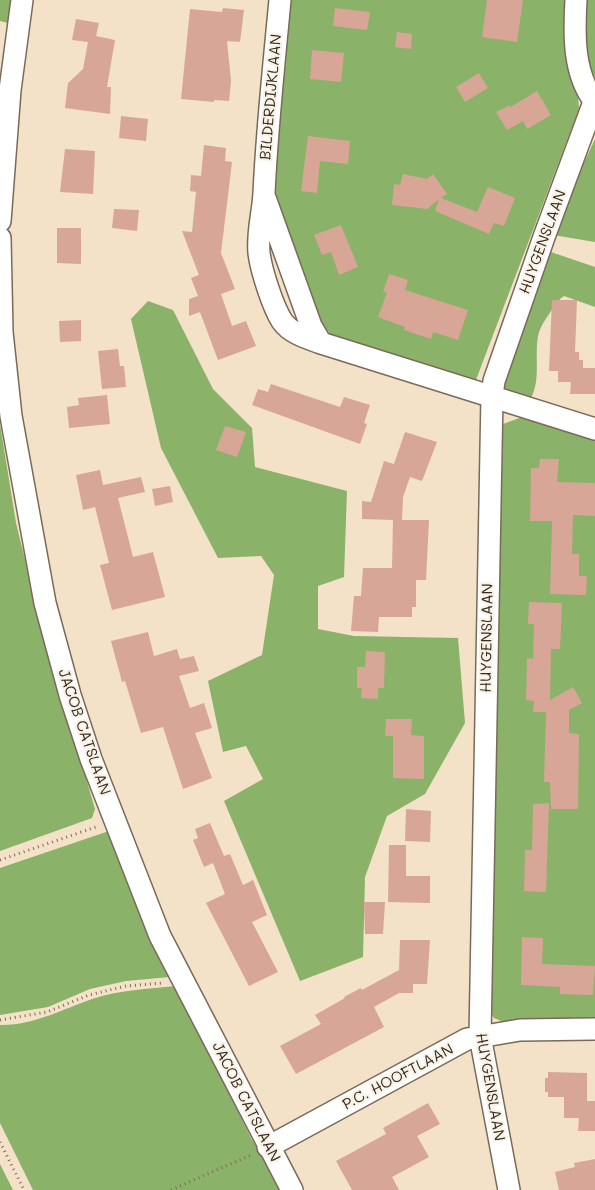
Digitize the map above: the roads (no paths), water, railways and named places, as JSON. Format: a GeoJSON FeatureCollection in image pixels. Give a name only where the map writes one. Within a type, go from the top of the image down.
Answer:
{"type":"FeatureCollection","features":[{"type":"Feature","properties":{"kind":"street"},"geometry":{"type":"LineString","coordinates":[[0,221],[10,90],[22,0]]}},
{"type":"Feature","properties":{"kind":"street","name":"BILDERDIJKLAAN"},"geometry":{"type":"LineString","coordinates":[[280,0],[265,157],[264,195],[310,326],[321,343],[595,429]]}},
{"type":"Feature","properties":{"kind":"street"},"geometry":{"type":"LineString","coordinates":[[576,0],[574,27],[577,57],[584,84],[595,102]]}},
{"type":"Feature","properties":{"kind":"street","name":"HUYGENSLAAN"},"geometry":{"type":"LineString","coordinates":[[509,1190],[480,1036],[492,396],[494,382],[544,237],[595,102]]}},
{"type":"Feature","properties":{"kind":"street","name":"JACOB CATSLAAN"},"geometry":{"type":"LineString","coordinates":[[0,238],[2,332],[11,416],[45,603],[70,695],[115,821],[160,936],[292,1190]]}},
{"type":"Feature","properties":{"kind":"street","name":"P.C. HOOFTLAAN"},"geometry":{"type":"LineString","coordinates":[[268,1147],[468,1039],[520,1030],[595,1029]]}}]}
